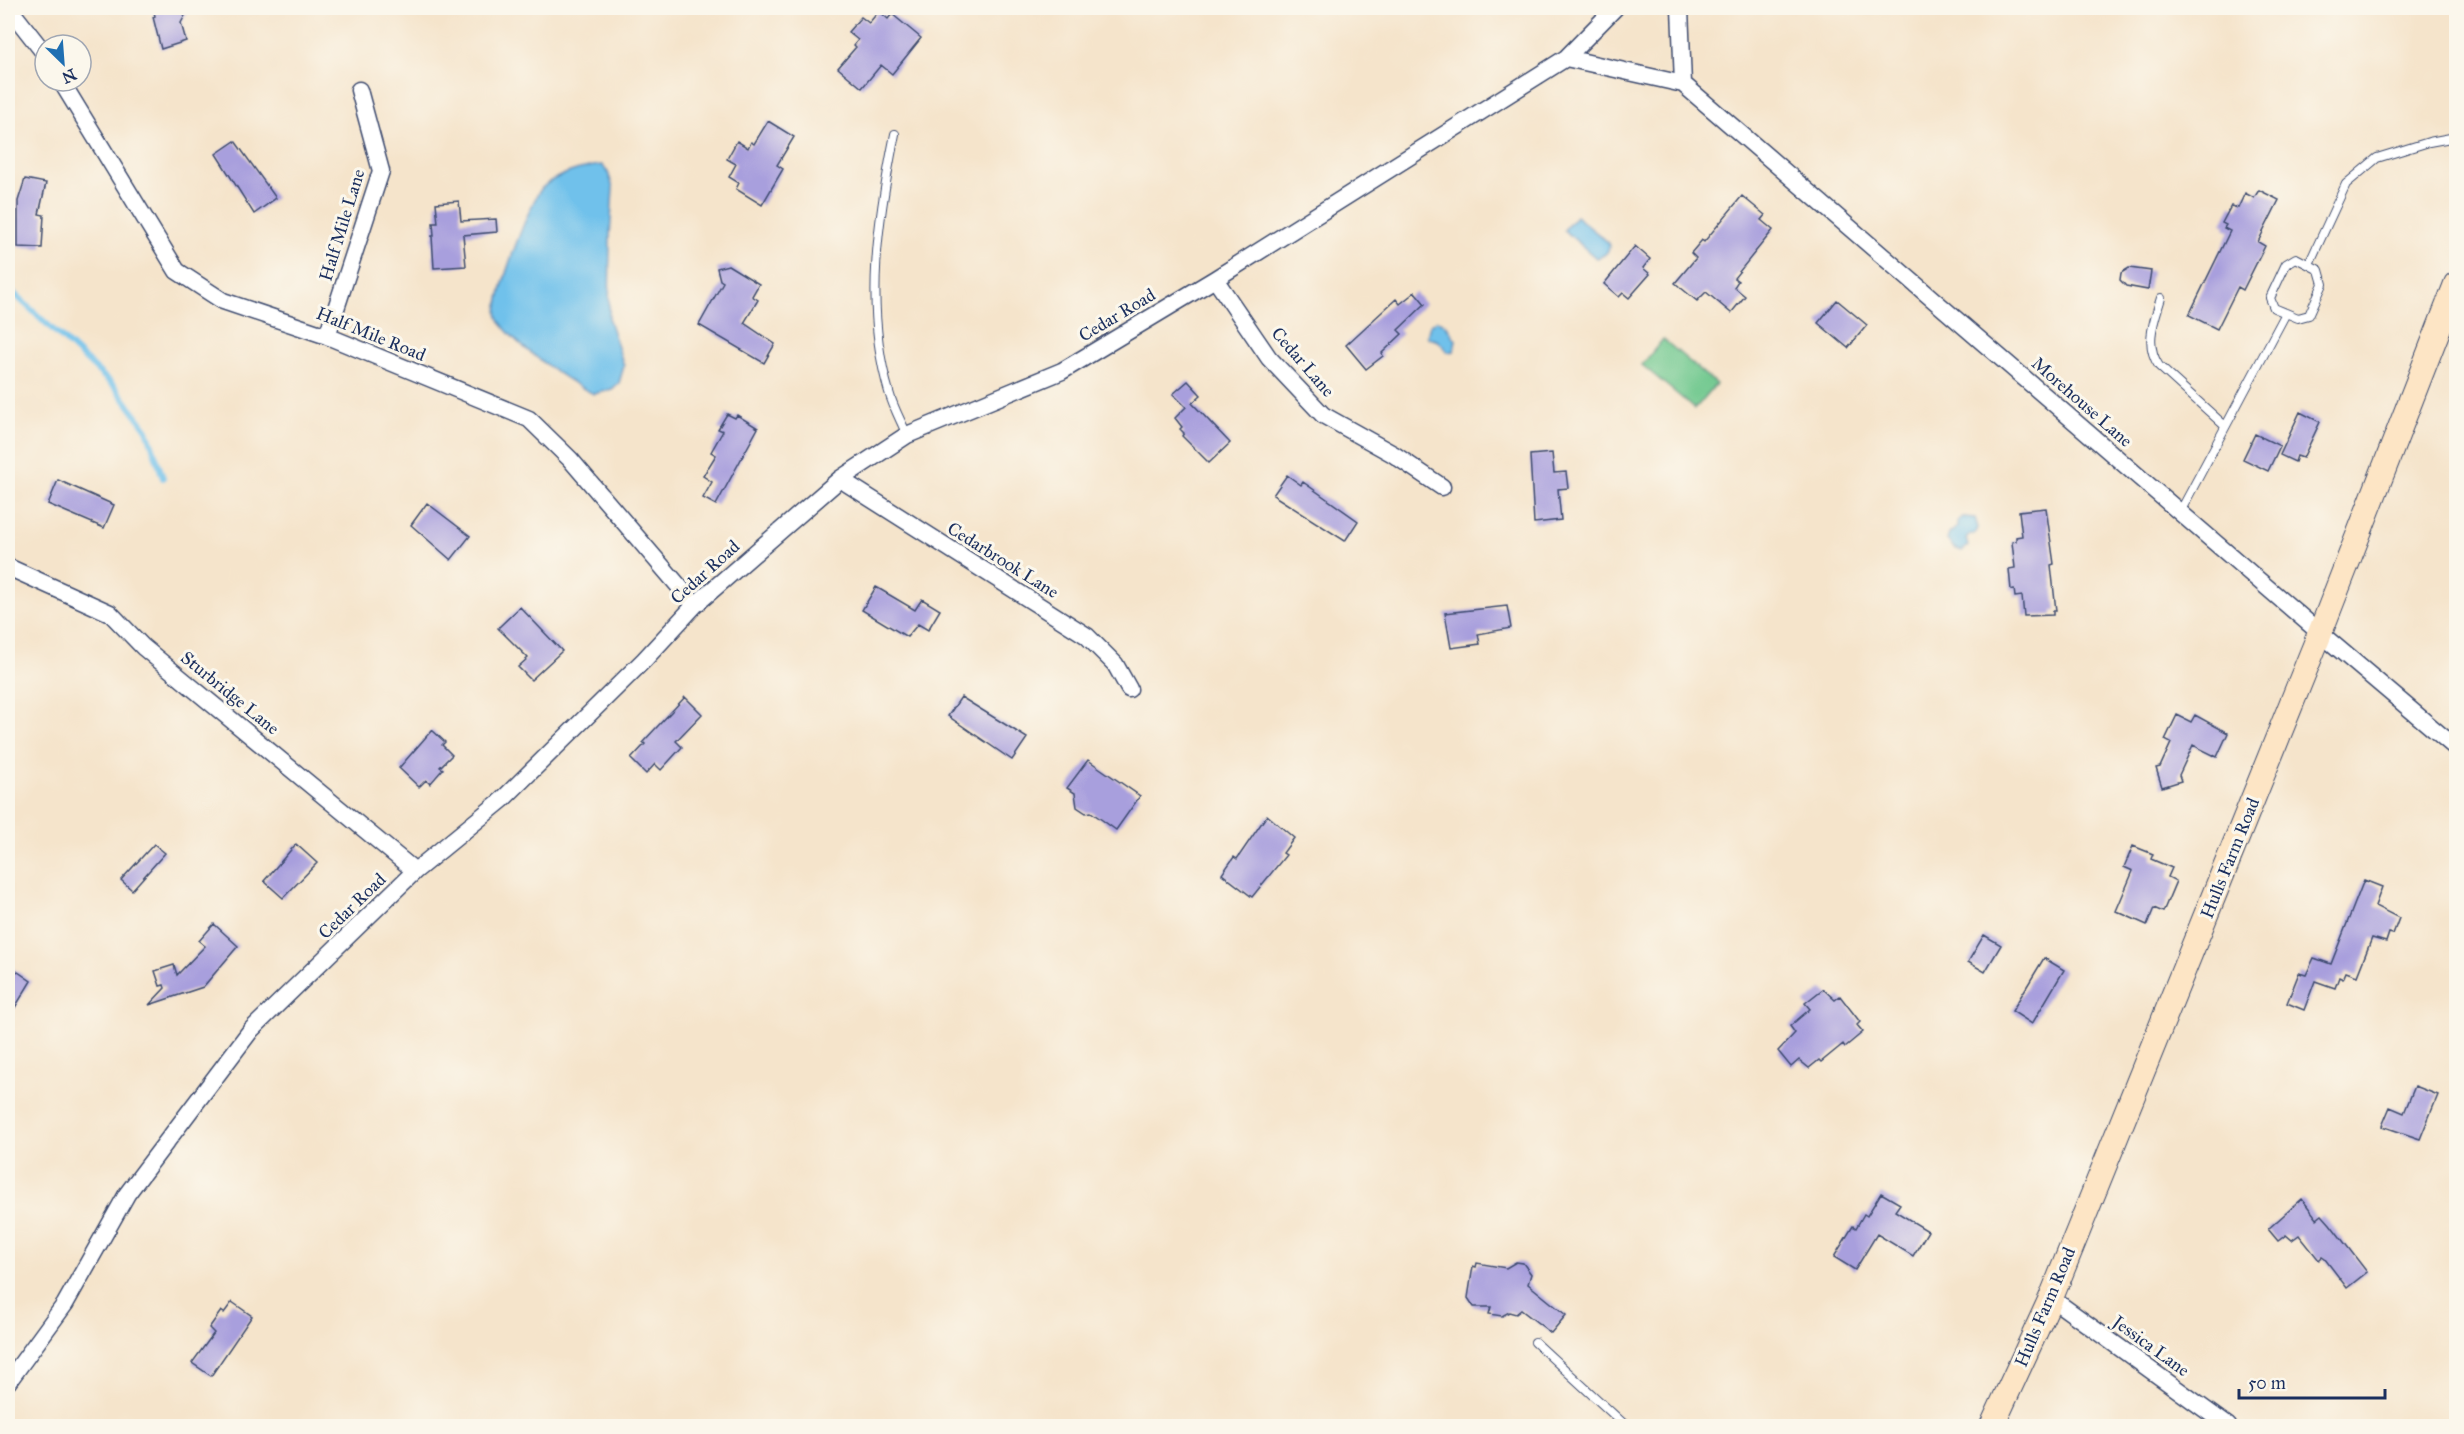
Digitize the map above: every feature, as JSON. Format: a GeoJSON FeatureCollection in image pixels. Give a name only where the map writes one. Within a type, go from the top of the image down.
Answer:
{"type":"FeatureCollection","features":[{"type":"Feature","properties":{"kind":"main road","name":"Hulls Farm Road"},"geometry":{"type":"LineString","coordinates":[[1992,1426],[2051,1298],[2320,633],[2457,284]]}},
{"type":"Feature","properties":{"kind":"street"},"geometry":{"type":"LineString","coordinates":[[9,8],[33,39]]}},
{"type":"Feature","properties":{"kind":"street","name":"Cedar Road"},"geometry":{"type":"LineString","coordinates":[[8,1382],[65,1304],[127,1194],[251,1030],[415,871],[502,800],[644,660],[695,605],[840,479],[907,435],[1062,371],[1215,279],[1566,58],[1615,8]]}},
{"type":"Feature","properties":{"kind":"street"},"geometry":{"type":"LineString","coordinates":[[1680,8],[1683,84]]}},
{"type":"Feature","properties":{"kind":"street","name":"Morehouse Lane"},"geometry":{"type":"LineString","coordinates":[[1566,58],[1683,84],[2320,633],[2457,748]]}},
{"type":"Feature","properties":{"kind":"street","name":"Half Mile Lane"},"geometry":{"type":"LineString","coordinates":[[327,336],[381,171],[359,90]]}},
{"type":"Feature","properties":{"kind":"street","name":"Half Mile Road"},"geometry":{"type":"LineString","coordinates":[[68,93],[177,271],[223,301],[327,336],[529,419],[570,459],[695,605]]}},
{"type":"Feature","properties":{"kind":"street","name":"Cedar Lane"},"geometry":{"type":"LineString","coordinates":[[1215,279],[1269,358],[1323,415],[1393,454],[1442,487]]}},
{"type":"Feature","properties":{"kind":"street","name":"Cedarbrook Lane"},"geometry":{"type":"LineString","coordinates":[[840,479],[1087,636],[1115,664],[1129,689]]}},
{"type":"Feature","properties":{"kind":"street","name":"Sturbridge Lane"},"geometry":{"type":"LineString","coordinates":[[8,567],[110,613],[143,647],[415,871]]}},
{"type":"Feature","properties":{"kind":"street","name":"Jessica Lane"},"geometry":{"type":"LineString","coordinates":[[2051,1298],[2228,1426]]}},
{"type":"Feature","properties":{"kind":"lane"},"geometry":{"type":"LineString","coordinates":[[895,134],[886,180],[878,245],[875,298],[880,351],[889,393],[907,435]]}},
{"type":"Feature","properties":{"kind":"lane"},"geometry":{"type":"LineString","coordinates":[[2309,264],[2346,184],[2378,158],[2429,142],[2457,137]]}},
{"type":"Feature","properties":{"kind":"lane"},"geometry":{"type":"LineString","coordinates":[[2296,258],[2309,264],[2319,270],[2323,284],[2309,315],[2298,318],[2274,308],[2270,298],[2286,264],[2296,258]]}},
{"type":"Feature","properties":{"kind":"lane"},"geometry":{"type":"LineString","coordinates":[[2161,298],[2151,329],[2152,357],[2225,426]]}},
{"type":"Feature","properties":{"kind":"lane"},"geometry":{"type":"LineString","coordinates":[[2180,512],[2286,313]]}},
{"type":"Feature","properties":{"kind":"lane"},"geometry":{"type":"LineString","coordinates":[[1535,1342],[1626,1426]]}},
{"type":"Feature","properties":{"kind":"green space"},"geometry":{"type":"Polygon","coordinates":[[[1663,339],[1716,384],[1695,409],[1642,365],[1663,339]]]}},
{"type":"Feature","properties":{"kind":"water"},"geometry":{"type":"Polygon","coordinates":[[[602,165],[608,172],[613,188],[609,320],[624,366],[619,383],[612,389],[594,394],[570,381],[526,349],[503,326],[498,317],[498,308],[513,252],[529,212],[542,188],[570,172],[602,165]]]}},
{"type":"Feature","properties":{"kind":"water"},"geometry":{"type":"Polygon","coordinates":[[[1576,216],[1609,243],[1609,249],[1604,255],[1596,258],[1564,230],[1576,216]]]}},
{"type":"Feature","properties":{"kind":"water"},"geometry":{"type":"Polygon","coordinates":[[[1437,320],[1445,324],[1456,340],[1454,351],[1448,352],[1438,341],[1427,337],[1430,325],[1437,320]]]}},
{"type":"Feature","properties":{"kind":"water"},"geometry":{"type":"Polygon","coordinates":[[[1963,517],[1975,518],[1978,528],[1975,534],[1970,534],[1966,539],[1968,546],[1962,551],[1954,548],[1947,540],[1949,534],[1957,527],[1957,522],[1963,517]]]}},
{"type":"Feature","properties":{"kind":"building"},"geometry":{"type":"Polygon","coordinates":[[[153,8],[189,8],[181,23],[186,41],[161,49],[153,8]]]}},
{"type":"Feature","properties":{"kind":"building"},"geometry":{"type":"Polygon","coordinates":[[[879,11],[888,19],[892,14],[921,38],[892,74],[881,65],[862,88],[838,68],[856,47],[854,45],[858,40],[848,32],[861,17],[869,23],[879,11]]]}},
{"type":"Feature","properties":{"kind":"building"},"geometry":{"type":"Polygon","coordinates":[[[768,121],[794,137],[777,165],[783,169],[762,205],[736,189],[739,183],[729,177],[736,164],[727,159],[737,141],[748,148],[751,142],[754,144],[768,121]]]}},
{"type":"Feature","properties":{"kind":"building"},"geometry":{"type":"Polygon","coordinates":[[[235,141],[276,198],[254,214],[216,154],[235,141]]]}},
{"type":"Feature","properties":{"kind":"building"},"geometry":{"type":"Polygon","coordinates":[[[25,179],[46,183],[39,214],[44,215],[42,248],[18,247],[18,201],[25,179]]]}},
{"type":"Feature","properties":{"kind":"building"},"geometry":{"type":"Polygon","coordinates":[[[2259,190],[2279,200],[2258,242],[2265,246],[2243,290],[2238,287],[2217,329],[2189,315],[2230,231],[2224,228],[2226,225],[2222,223],[2231,206],[2238,208],[2245,193],[2254,198],[2259,190]]]}},
{"type":"Feature","properties":{"kind":"building"},"geometry":{"type":"Polygon","coordinates":[[[1742,196],[1765,215],[1761,220],[1773,230],[1734,278],[1738,281],[1734,287],[1745,296],[1731,313],[1706,292],[1697,301],[1675,283],[1696,258],[1691,253],[1702,240],[1704,242],[1742,196]]]}},
{"type":"Feature","properties":{"kind":"building"},"geometry":{"type":"Polygon","coordinates":[[[459,201],[461,221],[496,219],[497,232],[463,235],[466,266],[434,268],[432,236],[434,236],[433,223],[438,223],[436,203],[459,201]]]}},
{"type":"Feature","properties":{"kind":"building"},"geometry":{"type":"Polygon","coordinates":[[[1635,246],[1650,259],[1643,268],[1650,274],[1629,298],[1623,293],[1619,297],[1604,284],[1635,246]]]}},
{"type":"Feature","properties":{"kind":"building"},"geometry":{"type":"Polygon","coordinates":[[[728,265],[759,284],[752,296],[758,300],[744,323],[775,344],[764,363],[699,325],[723,282],[720,280],[717,268],[728,265]]]}},
{"type":"Feature","properties":{"kind":"building"},"geometry":{"type":"Polygon","coordinates":[[[2129,268],[2151,271],[2148,290],[2126,286],[2120,280],[2121,273],[2129,268]]]}},
{"type":"Feature","properties":{"kind":"building"},"geometry":{"type":"Polygon","coordinates":[[[1415,292],[1425,304],[1398,330],[1402,334],[1382,353],[1383,356],[1366,369],[1346,345],[1396,299],[1400,304],[1415,292]]]}},
{"type":"Feature","properties":{"kind":"building"},"geometry":{"type":"Polygon","coordinates":[[[1837,300],[1867,325],[1848,348],[1818,323],[1837,300]]]}},
{"type":"Feature","properties":{"kind":"building"},"geometry":{"type":"Polygon","coordinates":[[[1188,381],[1201,395],[1192,403],[1230,443],[1209,463],[1182,436],[1184,433],[1180,429],[1182,427],[1175,418],[1186,407],[1173,394],[1188,381]]]}},
{"type":"Feature","properties":{"kind":"building"},"geometry":{"type":"Polygon","coordinates":[[[2300,412],[2320,422],[2303,458],[2297,456],[2295,462],[2280,455],[2300,412]]]}},
{"type":"Feature","properties":{"kind":"building"},"geometry":{"type":"Polygon","coordinates":[[[727,414],[735,418],[737,415],[758,428],[716,505],[703,498],[712,482],[703,476],[716,455],[711,452],[723,431],[718,429],[727,414]]]}},
{"type":"Feature","properties":{"kind":"building"},"geometry":{"type":"Polygon","coordinates":[[[2255,434],[2280,446],[2268,471],[2243,459],[2255,434]]]}},
{"type":"Feature","properties":{"kind":"building"},"geometry":{"type":"Polygon","coordinates":[[[1552,453],[1554,473],[1566,472],[1568,488],[1558,489],[1561,520],[1534,523],[1530,455],[1552,453]]]}},
{"type":"Feature","properties":{"kind":"building"},"geometry":{"type":"Polygon","coordinates":[[[1287,475],[1301,485],[1303,482],[1358,521],[1345,541],[1273,495],[1287,475]]]}},
{"type":"Feature","properties":{"kind":"building"},"geometry":{"type":"Polygon","coordinates":[[[58,480],[114,505],[104,528],[48,504],[58,480]]]}},
{"type":"Feature","properties":{"kind":"building"},"geometry":{"type":"Polygon","coordinates":[[[427,503],[470,536],[451,560],[411,525],[427,503]]]}},
{"type":"Feature","properties":{"kind":"building"},"geometry":{"type":"Polygon","coordinates":[[[2046,508],[2054,564],[2051,565],[2056,611],[2053,611],[2053,615],[2024,616],[2022,596],[2015,597],[2014,589],[2011,590],[2009,569],[2015,568],[2012,542],[2016,541],[2016,537],[2022,536],[2019,511],[2046,508]]]}},
{"type":"Feature","properties":{"kind":"building"},"geometry":{"type":"Polygon","coordinates":[[[876,587],[915,610],[922,599],[940,610],[928,630],[918,624],[907,637],[862,610],[876,587]]]}},
{"type":"Feature","properties":{"kind":"building"},"geometry":{"type":"Polygon","coordinates":[[[1507,606],[1511,628],[1478,634],[1480,644],[1451,648],[1445,613],[1507,606]]]}},
{"type":"Feature","properties":{"kind":"building"},"geometry":{"type":"Polygon","coordinates":[[[520,607],[562,651],[531,680],[518,667],[528,658],[498,628],[520,607]]]}},
{"type":"Feature","properties":{"kind":"building"},"geometry":{"type":"Polygon","coordinates":[[[685,697],[702,714],[676,741],[682,747],[661,770],[655,764],[646,774],[631,759],[645,744],[643,742],[685,697]]]}},
{"type":"Feature","properties":{"kind":"building"},"geometry":{"type":"Polygon","coordinates":[[[961,697],[1027,738],[1012,760],[948,716],[961,697]]]}},
{"type":"Feature","properties":{"kind":"building"},"geometry":{"type":"Polygon","coordinates":[[[2177,715],[2191,722],[2195,715],[2228,733],[2217,757],[2193,745],[2179,775],[2181,781],[2162,787],[2156,768],[2160,767],[2171,743],[2165,740],[2177,715]]]}},
{"type":"Feature","properties":{"kind":"building"},"geometry":{"type":"Polygon","coordinates":[[[432,730],[445,742],[442,745],[452,755],[440,767],[443,769],[430,784],[426,780],[419,787],[399,768],[432,730]]]}},
{"type":"Feature","properties":{"kind":"building"},"geometry":{"type":"Polygon","coordinates":[[[1088,760],[1140,796],[1116,830],[1091,812],[1086,813],[1077,807],[1075,793],[1067,788],[1088,760]]]}},
{"type":"Feature","properties":{"kind":"building"},"geometry":{"type":"Polygon","coordinates":[[[1267,815],[1294,838],[1283,853],[1286,855],[1252,897],[1222,874],[1234,857],[1237,859],[1267,815]]]}},
{"type":"Feature","properties":{"kind":"building"},"geometry":{"type":"Polygon","coordinates":[[[154,844],[165,853],[132,890],[121,880],[154,844]]]}},
{"type":"Feature","properties":{"kind":"building"},"geometry":{"type":"Polygon","coordinates":[[[296,844],[317,863],[283,898],[264,881],[296,844]]]}},
{"type":"Feature","properties":{"kind":"building"},"geometry":{"type":"Polygon","coordinates":[[[2133,846],[2153,854],[2151,859],[2172,868],[2168,877],[2176,881],[2163,912],[2154,908],[2147,925],[2116,911],[2133,871],[2124,867],[2133,846]]]}},
{"type":"Feature","properties":{"kind":"building"},"geometry":{"type":"Polygon","coordinates":[[[2364,880],[2382,887],[2375,906],[2399,918],[2393,934],[2389,933],[2386,942],[2372,938],[2357,976],[2346,972],[2343,979],[2339,977],[2335,988],[2315,981],[2304,1010],[2287,1003],[2299,973],[2306,975],[2314,958],[2331,964],[2364,880]]]}},
{"type":"Feature","properties":{"kind":"building"},"geometry":{"type":"Polygon","coordinates":[[[214,924],[238,946],[203,987],[149,1005],[165,988],[164,985],[160,986],[155,971],[174,965],[177,975],[205,946],[199,941],[214,924]]]}},
{"type":"Feature","properties":{"kind":"building"},"geometry":{"type":"Polygon","coordinates":[[[1984,935],[2001,945],[1985,972],[1968,962],[1984,935]]]}},
{"type":"Feature","properties":{"kind":"building"},"geometry":{"type":"Polygon","coordinates":[[[2044,958],[2064,970],[2032,1024],[2012,1011],[2044,958]]]}},
{"type":"Feature","properties":{"kind":"building"},"geometry":{"type":"Polygon","coordinates":[[[8,965],[31,981],[8,1019],[8,965]]]}},
{"type":"Feature","properties":{"kind":"building"},"geometry":{"type":"Polygon","coordinates":[[[1823,989],[1835,1000],[1840,996],[1860,1022],[1857,1025],[1863,1032],[1845,1047],[1843,1044],[1821,1062],[1819,1060],[1809,1068],[1799,1060],[1791,1067],[1778,1051],[1795,1033],[1790,1026],[1810,1009],[1805,1003],[1823,989]]]}},
{"type":"Feature","properties":{"kind":"building"},"geometry":{"type":"Polygon","coordinates":[[[2415,1086],[2438,1095],[2420,1139],[2382,1126],[2390,1107],[2404,1113],[2415,1086]]]}},
{"type":"Feature","properties":{"kind":"building"},"geometry":{"type":"Polygon","coordinates":[[[1881,1193],[1900,1204],[1895,1211],[1928,1231],[1913,1256],[1877,1234],[1855,1270],[1834,1257],[1853,1226],[1856,1228],[1864,1214],[1867,1216],[1881,1193]]]}},
{"type":"Feature","properties":{"kind":"building"},"geometry":{"type":"Polygon","coordinates":[[[2302,1199],[2317,1219],[2322,1215],[2367,1272],[2347,1288],[2325,1259],[2322,1257],[2319,1260],[2299,1235],[2292,1240],[2286,1235],[2278,1241],[2268,1229],[2302,1199]]]}},
{"type":"Feature","properties":{"kind":"building"},"geometry":{"type":"Polygon","coordinates":[[[1516,1262],[1523,1263],[1531,1274],[1528,1284],[1566,1315],[1551,1333],[1521,1310],[1516,1314],[1509,1312],[1502,1316],[1489,1314],[1491,1307],[1474,1307],[1468,1298],[1473,1266],[1476,1267],[1477,1263],[1506,1268],[1516,1262]]]}},
{"type":"Feature","properties":{"kind":"building"},"geometry":{"type":"Polygon","coordinates":[[[232,1302],[252,1316],[211,1376],[192,1363],[214,1333],[209,1328],[221,1311],[224,1313],[232,1302]]]}},
{"type":"Feature","properties":{"kind":"waterway"},"geometry":{"type":"LineString","coordinates":[[8,288],[115,387],[147,430],[163,478]]}}]}
